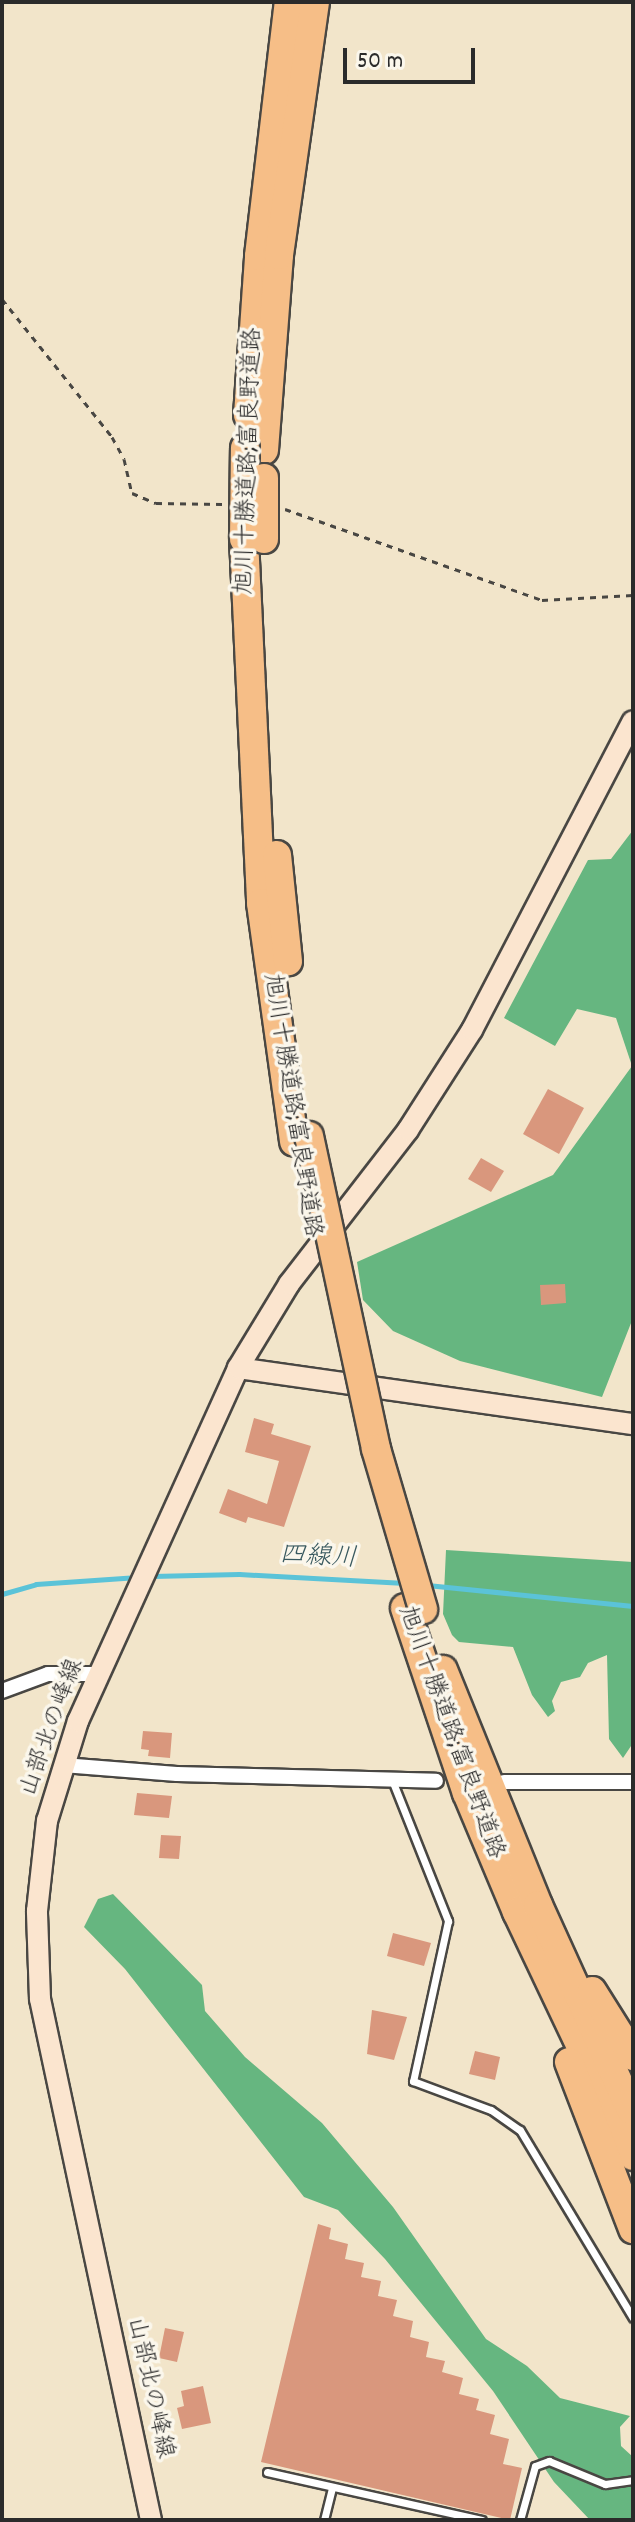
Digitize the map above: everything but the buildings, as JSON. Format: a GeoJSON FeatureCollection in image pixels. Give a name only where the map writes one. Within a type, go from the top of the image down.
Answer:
{"type":"FeatureCollection","features":[{"type":"Feature","properties":{"kind":"highway","name":"旭川十勝道路;富良野道路"},"geometry":{"type":"LineString","coordinates":[[289,2],[259,256],[254,539],[261,903],[330,1326],[463,1781],[633,2114]]}},
{"type":"Feature","properties":{"kind":"highway","name":"旭川十勝道路;富良野道路"},"geometry":{"type":"LineString","coordinates":[[255,449],[315,2]]}},
{"type":"Feature","properties":{"kind":"highway","name":"旭川十勝道路;富良野道路"},"geometry":{"type":"LineString","coordinates":[[528,1909],[633,2156]]}},
{"type":"Feature","properties":{"kind":"highway"},"geometry":{"type":"LineString","coordinates":[[528,1909],[633,2056]]}},
{"type":"Feature","properties":{"kind":"highway"},"geometry":{"type":"LineString","coordinates":[[528,1909],[633,2229]]}},
{"type":"Feature","properties":{"kind":"main road","name":"山部北の峰線"},"geometry":{"type":"LineString","coordinates":[[151,2520],[40,1999],[39,1869],[63,1765],[98,1674],[238,1368],[289,1284],[408,1130],[472,1030],[633,721]]}},
{"type":"Feature","properties":{"kind":"main road"},"geometry":{"type":"LineString","coordinates":[[238,1368],[633,1424]]}},
{"type":"Feature","properties":{"kind":"street"},"geometry":{"type":"LineString","coordinates":[[2,1691],[48,1674],[98,1674]]}},
{"type":"Feature","properties":{"kind":"street"},"geometry":{"type":"LineString","coordinates":[[63,1765],[177,1774],[436,1781]]}},
{"type":"Feature","properties":{"kind":"street"},"geometry":{"type":"LineString","coordinates":[[504,1782],[633,1782]]}},
{"type":"Feature","properties":{"kind":"lane"},"geometry":{"type":"LineString","coordinates":[[392,1780],[448,1921],[413,2081],[491,2110],[520,2130],[633,2318]]}},
{"type":"Feature","properties":{"kind":"lane"},"geometry":{"type":"LineString","coordinates":[[520,2520],[535,2466],[549,2461],[605,2484],[633,2480]]}},
{"type":"Feature","properties":{"kind":"lane"},"geometry":{"type":"LineString","coordinates":[[267,2472],[482,2520]]}},
{"type":"Feature","properties":{"kind":"lane"},"geometry":{"type":"LineString","coordinates":[[324,2520],[332,2487]]}},
{"type":"Feature","properties":{"kind":"green space"},"geometry":{"type":"Polygon","coordinates":[[[633,830],[633,1318],[602,1397],[460,1361],[393,1331],[363,1300],[357,1262],[553,1175],[632,1066],[616,1018],[577,1009],[555,1046],[504,1018],[588,860],[611,859],[633,830]]]}},
{"type":"Feature","properties":{"kind":"green space"},"geometry":{"type":"Polygon","coordinates":[[[446,1550],[633,1562],[633,1743],[623,1758],[609,1739],[607,1655],[588,1663],[580,1677],[561,1682],[552,1701],[555,1711],[548,1717],[532,1695],[513,1647],[459,1642],[452,1635],[443,1614],[446,1550]]]}},
{"type":"Feature","properties":{"kind":"green space"},"geometry":{"type":"Polygon","coordinates":[[[113,1894],[202,1985],[205,2011],[245,2057],[322,2123],[393,2207],[486,2339],[527,2366],[560,2398],[630,2416],[620,2427],[621,2446],[633,2457],[633,2520],[590,2520],[554,2482],[493,2391],[385,2259],[338,2210],[304,2197],[125,1969],[84,1927],[98,1899],[113,1894]]]}},
{"type":"Feature","properties":{"kind":"waterway","name":"四線川"},"geometry":{"type":"LineString","coordinates":[[152,1576],[239,1574],[405,1583]]}},
{"type":"Feature","properties":{"kind":"waterway","name":"四線川"},"geometry":{"type":"LineString","coordinates":[[2,1594],[36,1584],[138,1577]]}},
{"type":"Feature","properties":{"kind":"waterway","name":"四線川"},"geometry":{"type":"LineString","coordinates":[[427,1585],[633,1606]]}}]}
